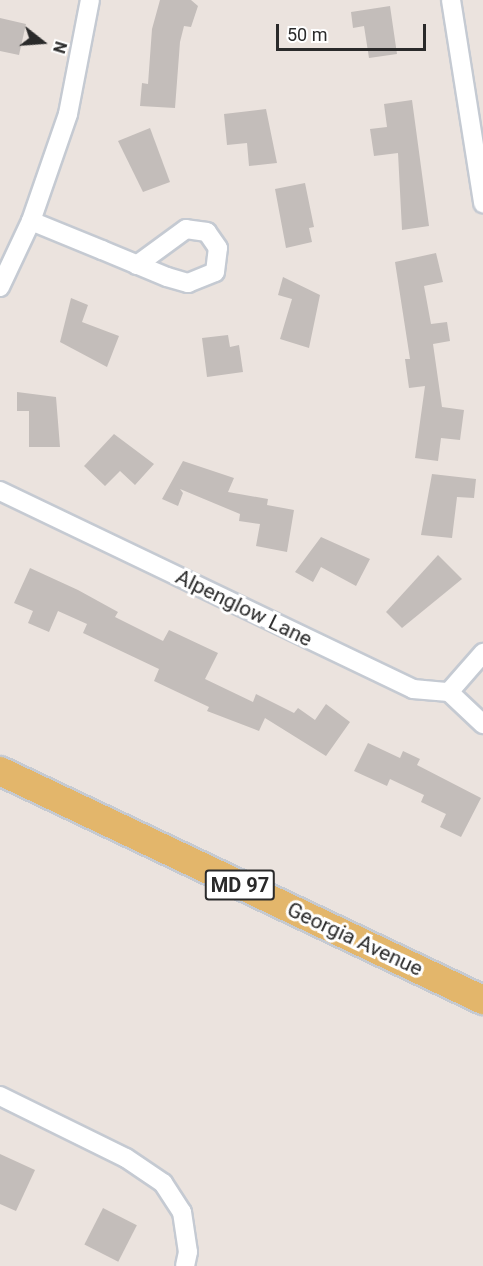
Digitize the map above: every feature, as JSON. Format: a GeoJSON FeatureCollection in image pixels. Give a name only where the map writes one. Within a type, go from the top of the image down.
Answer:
{"type":"FeatureCollection","features":[{"type":"Feature","properties":{"kind":"main road","name":"Georgia Avenue"},"geometry":{"type":"LineString","coordinates":[[0,771],[483,1000]]}},
{"type":"Feature","properties":{"kind":"street"},"geometry":{"type":"LineString","coordinates":[[0,287],[31,221],[68,114],[90,0]]}},
{"type":"Feature","properties":{"kind":"street"},"geometry":{"type":"LineString","coordinates":[[451,0],[483,203]]}},
{"type":"Feature","properties":{"kind":"street"},"geometry":{"type":"LineString","coordinates":[[31,221],[137,265]]}},
{"type":"Feature","properties":{"kind":"street","name":"Alpenglow Lane"},"geometry":{"type":"LineString","coordinates":[[0,491],[413,689],[449,692]]}},
{"type":"Feature","properties":{"kind":"street"},"geometry":{"type":"LineString","coordinates":[[481,660],[449,692],[483,724]]}},
{"type":"Feature","properties":{"kind":"street"},"geometry":{"type":"LineString","coordinates":[[0,1095],[126,1158],[162,1183],[182,1212],[188,1252],[185,1266]]}},
{"type":"Feature","properties":{"kind":"building"},"geometry":{"type":"Polygon","coordinates":[[[160,0],[191,0],[198,6],[191,27],[184,26],[180,42],[175,108],[140,106],[142,83],[148,84],[152,29],[160,0]]]}},
{"type":"Feature","properties":{"kind":"building"},"geometry":{"type":"Polygon","coordinates":[[[390,6],[397,54],[369,58],[364,26],[353,28],[351,12],[390,6]]]}},
{"type":"Feature","properties":{"kind":"building"},"geometry":{"type":"Polygon","coordinates":[[[0,18],[26,24],[19,55],[0,51],[0,18]]]}},
{"type":"Feature","properties":{"kind":"building"},"geometry":{"type":"Polygon","coordinates":[[[412,100],[429,226],[402,230],[398,153],[374,156],[370,129],[387,127],[384,104],[412,100]]]}},
{"type":"Feature","properties":{"kind":"building"},"geometry":{"type":"Polygon","coordinates":[[[266,109],[277,163],[249,166],[247,143],[227,145],[224,114],[266,109]]]}},
{"type":"Feature","properties":{"kind":"building"},"geometry":{"type":"Polygon","coordinates":[[[150,128],[170,182],[143,192],[118,141],[150,128]]]}},
{"type":"Feature","properties":{"kind":"building"},"geometry":{"type":"Polygon","coordinates":[[[305,183],[314,227],[309,228],[312,242],[286,248],[275,189],[305,183]]]}},
{"type":"Feature","properties":{"kind":"building"},"geometry":{"type":"Polygon","coordinates":[[[436,253],[443,282],[424,286],[431,324],[447,322],[450,341],[433,344],[442,407],[464,410],[460,440],[441,438],[438,461],[415,458],[425,386],[409,388],[405,359],[410,359],[395,262],[436,253]]]}},
{"type":"Feature","properties":{"kind":"building"},"geometry":{"type":"Polygon","coordinates":[[[283,277],[320,295],[309,348],[280,339],[292,299],[278,295],[283,277]]]}},
{"type":"Feature","properties":{"kind":"building"},"geometry":{"type":"Polygon","coordinates":[[[71,298],[88,305],[82,322],[119,336],[107,367],[60,342],[71,298]]]}},
{"type":"Feature","properties":{"kind":"building"},"geometry":{"type":"Polygon","coordinates":[[[228,335],[230,347],[239,345],[243,372],[207,377],[202,338],[228,335]]]}},
{"type":"Feature","properties":{"kind":"building"},"geometry":{"type":"Polygon","coordinates":[[[17,392],[56,397],[60,447],[29,447],[29,411],[17,411],[17,392]]]}},
{"type":"Feature","properties":{"kind":"building"},"geometry":{"type":"Polygon","coordinates":[[[114,434],[154,464],[135,485],[120,471],[105,486],[84,466],[114,434]]]}},
{"type":"Feature","properties":{"kind":"building"},"geometry":{"type":"Polygon","coordinates":[[[183,461],[234,478],[228,492],[268,499],[267,505],[294,510],[287,552],[256,546],[260,524],[239,521],[240,514],[180,489],[183,493],[178,506],[162,499],[183,461]]]}},
{"type":"Feature","properties":{"kind":"building"},"geometry":{"type":"Polygon","coordinates":[[[432,474],[476,479],[474,498],[457,497],[452,538],[421,535],[432,474]]]}},
{"type":"Feature","properties":{"kind":"building"},"geometry":{"type":"Polygon","coordinates":[[[321,537],[370,559],[356,586],[321,567],[313,582],[295,572],[321,537]]]}},
{"type":"Feature","properties":{"kind":"building"},"geometry":{"type":"Polygon","coordinates":[[[438,555],[462,579],[402,628],[386,612],[438,555]]]}},
{"type":"Feature","properties":{"kind":"building"},"geometry":{"type":"Polygon","coordinates":[[[30,568],[78,590],[118,612],[115,617],[163,641],[169,630],[218,653],[205,679],[253,702],[256,694],[294,713],[298,708],[315,720],[326,704],[350,722],[326,756],[265,718],[259,731],[207,711],[209,707],[154,681],[159,669],[83,633],[87,624],[58,611],[49,632],[28,623],[33,611],[14,603],[30,568]]]}},
{"type":"Feature","properties":{"kind":"building"},"geometry":{"type":"Polygon","coordinates":[[[368,743],[400,758],[403,751],[420,759],[417,765],[481,798],[461,837],[440,827],[446,814],[421,802],[424,795],[390,779],[387,786],[354,771],[368,743]]]}},
{"type":"Feature","properties":{"kind":"building"},"geometry":{"type":"Polygon","coordinates":[[[0,1154],[35,1170],[16,1211],[0,1204],[0,1154]]]}},
{"type":"Feature","properties":{"kind":"building"},"geometry":{"type":"Polygon","coordinates":[[[103,1208],[137,1225],[118,1262],[84,1245],[103,1208]]]}}]}
